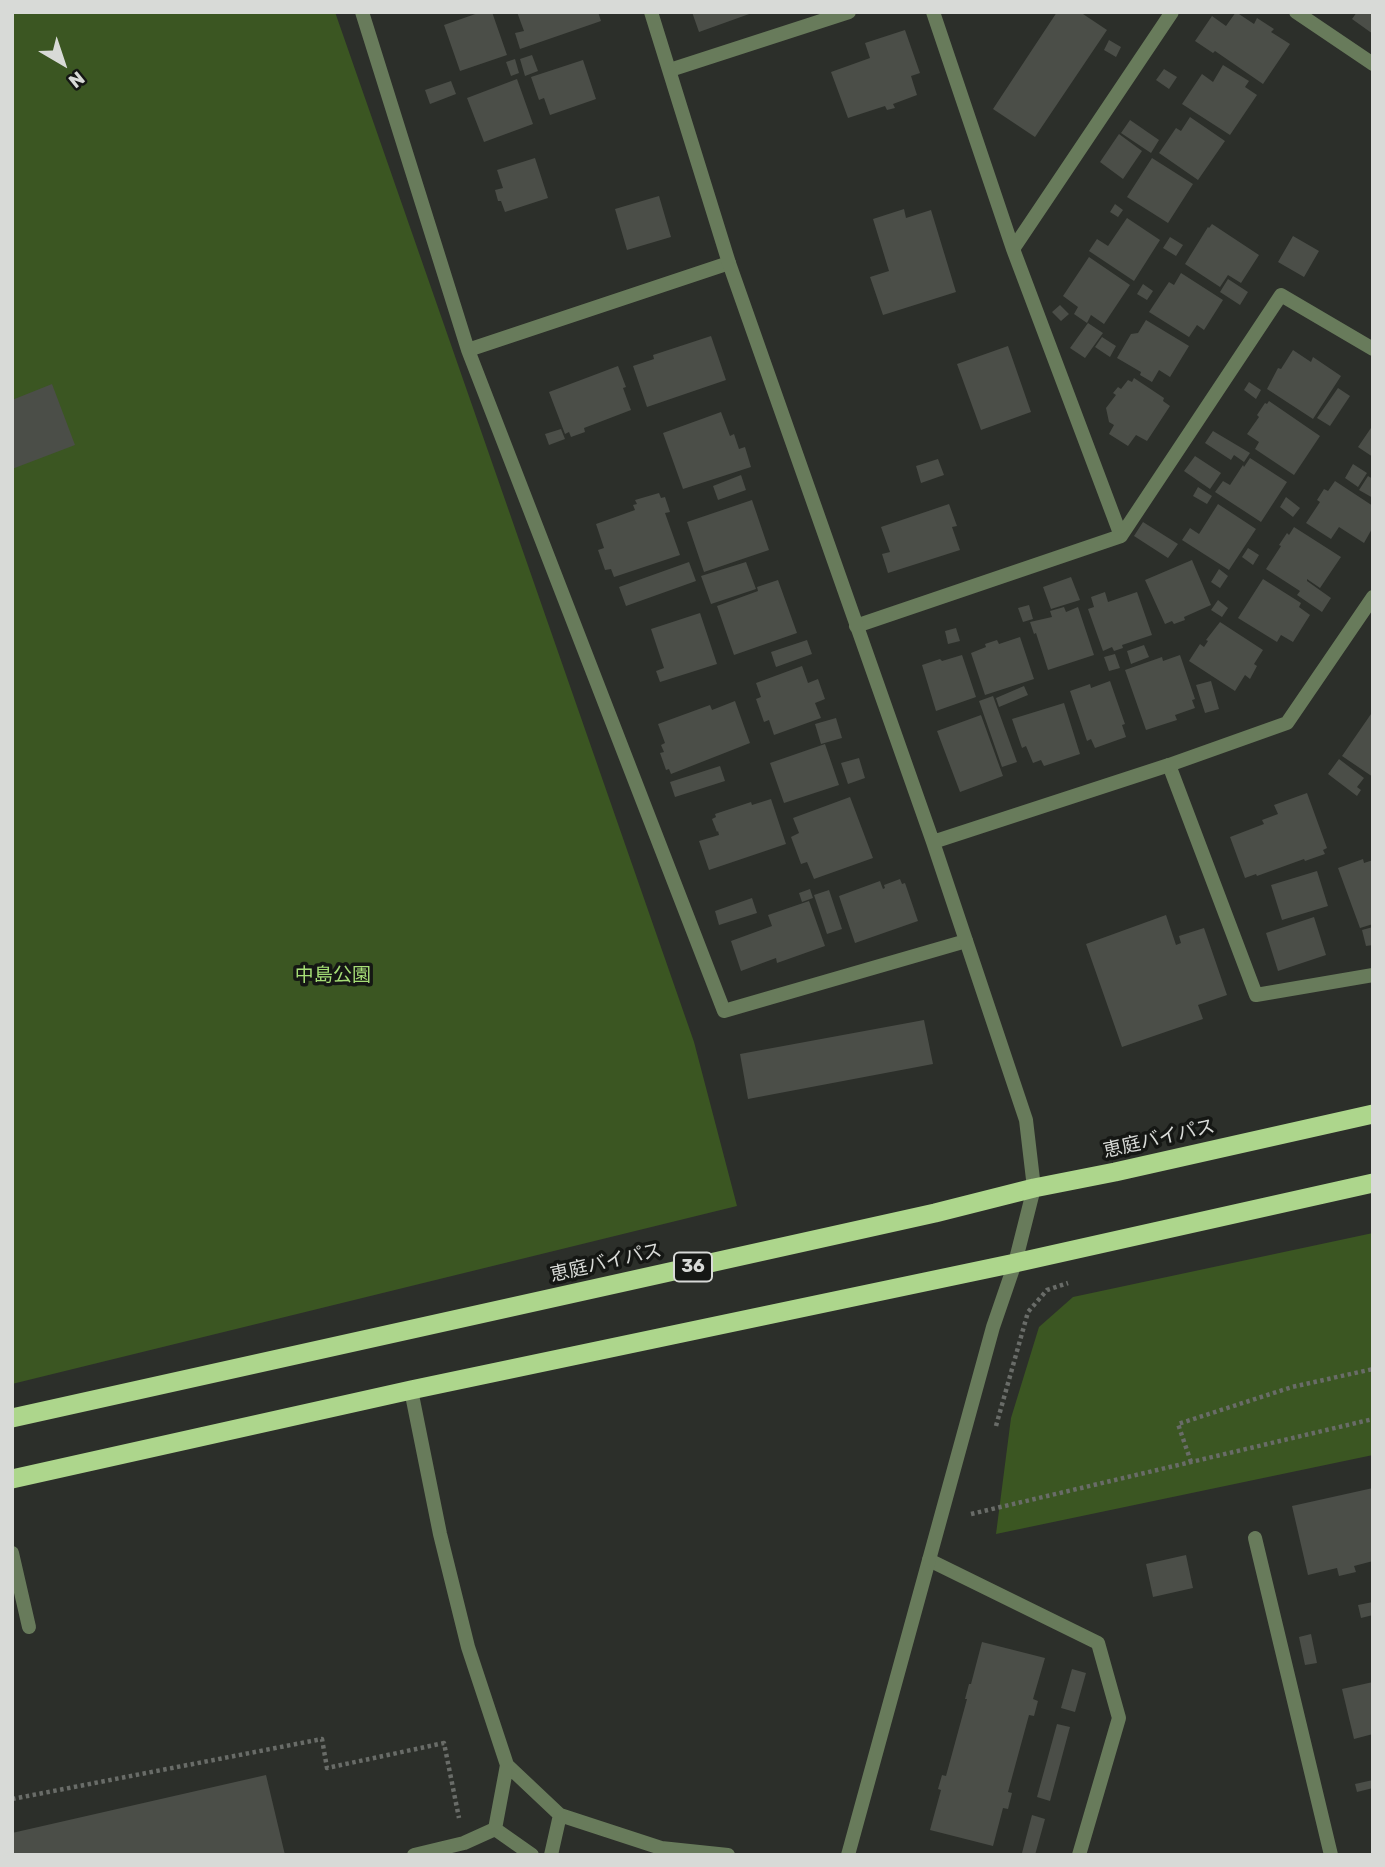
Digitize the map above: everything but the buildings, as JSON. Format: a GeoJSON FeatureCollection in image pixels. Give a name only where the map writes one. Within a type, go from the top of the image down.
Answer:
{"type":"FeatureCollection","features":[{"type":"Feature","properties":{"kind":"highway","name":"恵庭バイパス"},"geometry":{"type":"LineString","coordinates":[[12,1418],[1373,1114]]}},
{"type":"Feature","properties":{"kind":"highway"},"geometry":{"type":"LineString","coordinates":[[12,1479],[411,1390],[1015,1263],[1373,1183]]}},
{"type":"Feature","properties":{"kind":"street"},"geometry":{"type":"LineString","coordinates":[[362,12],[468,350],[724,1011],[966,942]]}},
{"type":"Feature","properties":{"kind":"street"},"geometry":{"type":"LineString","coordinates":[[651,12],[729,263],[933,842],[1026,1120],[1034,1188],[1015,1263],[993,1327],[848,1855]]}},
{"type":"Feature","properties":{"kind":"street"},"geometry":{"type":"LineString","coordinates":[[670,70],[849,12]]}},
{"type":"Feature","properties":{"kind":"street"},"geometry":{"type":"LineString","coordinates":[[933,12],[1013,249],[1121,536]]}},
{"type":"Feature","properties":{"kind":"street"},"geometry":{"type":"LineString","coordinates":[[1013,249],[1172,12]]}},
{"type":"Feature","properties":{"kind":"street"},"geometry":{"type":"LineString","coordinates":[[1296,12],[1373,64]]}},
{"type":"Feature","properties":{"kind":"street"},"geometry":{"type":"LineString","coordinates":[[468,350],[729,263]]}},
{"type":"Feature","properties":{"kind":"street"},"geometry":{"type":"LineString","coordinates":[[856,626],[1121,536],[1281,295],[1373,349]]}},
{"type":"Feature","properties":{"kind":"street"},"geometry":{"type":"LineString","coordinates":[[933,842],[1169,765],[1287,723],[1373,597]]}},
{"type":"Feature","properties":{"kind":"street"},"geometry":{"type":"LineString","coordinates":[[1169,765],[1256,995],[1373,975]]}},
{"type":"Feature","properties":{"kind":"street"},"geometry":{"type":"LineString","coordinates":[[411,1390],[440,1534],[468,1647],[507,1765],[560,1815],[662,1848],[728,1855]]}},
{"type":"Feature","properties":{"kind":"street"},"geometry":{"type":"LineString","coordinates":[[1255,1538],[1331,1855]]}},
{"type":"Feature","properties":{"kind":"street"},"geometry":{"type":"LineString","coordinates":[[12,1553],[29,1627]]}},
{"type":"Feature","properties":{"kind":"street"},"geometry":{"type":"LineString","coordinates":[[929,1560],[1098,1643],[1119,1718],[1079,1855]]}},
{"type":"Feature","properties":{"kind":"street"},"geometry":{"type":"LineString","coordinates":[[495,1829],[507,1765]]}},
{"type":"Feature","properties":{"kind":"street"},"geometry":{"type":"LineString","coordinates":[[551,1855],[560,1815]]}},
{"type":"Feature","properties":{"kind":"street"},"geometry":{"type":"LineString","coordinates":[[414,1855],[464,1843],[495,1829]]}},
{"type":"Feature","properties":{"kind":"street"},"geometry":{"type":"LineString","coordinates":[[495,1829],[532,1855]]}},
{"type":"Feature","properties":{"kind":"path"},"geometry":{"type":"LineString","coordinates":[[994,1433],[1028,1312],[1047,1290],[1071,1282]]}},
{"type":"Feature","properties":{"kind":"path"},"geometry":{"type":"LineString","coordinates":[[1191,1462],[1178,1424],[1292,1387],[1373,1369]]}},
{"type":"Feature","properties":{"kind":"path"},"geometry":{"type":"LineString","coordinates":[[971,1514],[1373,1419]]}},
{"type":"Feature","properties":{"kind":"path"},"geometry":{"type":"LineString","coordinates":[[968,1526],[975,1501]]}},
{"type":"Feature","properties":{"kind":"path"},"geometry":{"type":"LineString","coordinates":[[12,1799],[323,1739],[327,1768],[444,1743],[464,1843]]}},
{"type":"Feature","properties":{"kind":"green space","name":"中島公園"},"geometry":{"type":"Polygon","coordinates":[[[12,12],[335,12],[694,1042],[737,1206],[12,1384],[12,12]]]}},
{"type":"Feature","properties":{"kind":"green space"},"geometry":{"type":"Polygon","coordinates":[[[1373,1233],[1373,1455],[996,1534],[1011,1418],[1039,1327],[1073,1297],[1373,1233]]]}}]}
